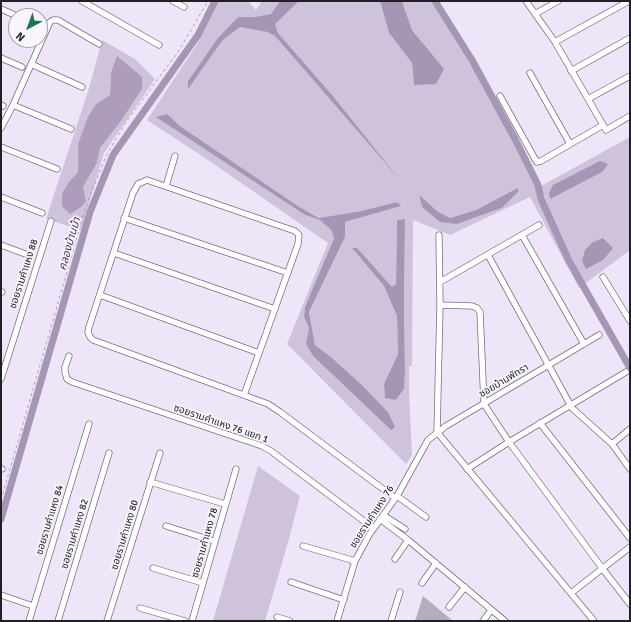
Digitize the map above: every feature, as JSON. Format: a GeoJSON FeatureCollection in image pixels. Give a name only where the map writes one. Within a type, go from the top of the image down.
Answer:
{"type":"FeatureCollection","features":[{"type":"Feature","properties":{"kind":"street"},"geometry":{"type":"LineString","coordinates":[[82,1],[159,45]]}},
{"type":"Feature","properties":{"kind":"street"},"geometry":{"type":"LineString","coordinates":[[173,1],[184,7]]}},
{"type":"Feature","properties":{"kind":"street"},"geometry":{"type":"LineString","coordinates":[[526,1],[555,42],[606,130],[630,116]]}},
{"type":"Feature","properties":{"kind":"street"},"geometry":{"type":"LineString","coordinates":[[535,14],[558,1]]}},
{"type":"Feature","properties":{"kind":"street"},"geometry":{"type":"LineString","coordinates":[[555,42],[629,1]]}},
{"type":"Feature","properties":{"kind":"street"},"geometry":{"type":"LineString","coordinates":[[1,128],[13,105],[50,22],[53,20],[58,20],[98,44]]}},
{"type":"Feature","properties":{"kind":"street"},"geometry":{"type":"LineString","coordinates":[[572,71],[630,38]]}},
{"type":"Feature","properties":{"kind":"street"},"geometry":{"type":"LineString","coordinates":[[1,58],[22,67]]}},
{"type":"Feature","properties":{"kind":"street"},"geometry":{"type":"LineString","coordinates":[[31,64],[82,87]]}},
{"type":"Feature","properties":{"kind":"street"},"geometry":{"type":"LineString","coordinates":[[530,74],[570,144]]}},
{"type":"Feature","properties":{"kind":"street"},"geometry":{"type":"LineString","coordinates":[[588,99],[630,76]]}},
{"type":"Feature","properties":{"kind":"street"},"geometry":{"type":"LineString","coordinates":[[500,96],[537,162],[603,125]]}},
{"type":"Feature","properties":{"kind":"street"},"geometry":{"type":"LineString","coordinates":[[13,105],[71,129]]}},
{"type":"Feature","properties":{"kind":"street"},"geometry":{"type":"LineString","coordinates":[[1,147],[57,169]]}},
{"type":"Feature","properties":{"kind":"street"},"geometry":{"type":"LineString","coordinates":[[166,186],[175,156]]}},
{"type":"Feature","properties":{"kind":"street"},"geometry":{"type":"LineString","coordinates":[[244,395],[288,273],[299,240],[299,234],[295,231],[146,180],[138,184],[124,218],[89,327],[88,332],[90,337],[93,340],[268,404],[426,517]]}},
{"type":"Feature","properties":{"kind":"street"},"geometry":{"type":"LineString","coordinates":[[1,197],[42,213]]}},
{"type":"Feature","properties":{"kind":"street"},"geometry":{"type":"LineString","coordinates":[[124,218],[288,273]]}},
{"type":"Feature","properties":{"kind":"street","name":"ซอยรามคำแหง 88"},"geometry":{"type":"LineString","coordinates":[[1,379],[51,221]]}},
{"type":"Feature","properties":{"kind":"street"},"geometry":{"type":"LineString","coordinates":[[440,282],[539,225]]}},
{"type":"Feature","properties":{"kind":"street"},"geometry":{"type":"LineString","coordinates":[[439,235],[440,305],[437,432],[594,621]]}},
{"type":"Feature","properties":{"kind":"street"},"geometry":{"type":"LineString","coordinates":[[522,235],[584,344]]}},
{"type":"Feature","properties":{"kind":"street"},"geometry":{"type":"LineString","coordinates":[[1,245],[28,255]]}},
{"type":"Feature","properties":{"kind":"street"},"geometry":{"type":"LineString","coordinates":[[114,253],[275,309]]}},
{"type":"Feature","properties":{"kind":"street"},"geometry":{"type":"LineString","coordinates":[[488,255],[570,405],[612,444],[630,469]]}},
{"type":"Feature","properties":{"kind":"street"},"geometry":{"type":"LineString","coordinates":[[603,277],[630,321]]}},
{"type":"Feature","properties":{"kind":"street"},"geometry":{"type":"LineString","coordinates":[[100,295],[259,353]]}},
{"type":"Feature","properties":{"kind":"street"},"geometry":{"type":"LineString","coordinates":[[440,305],[472,306],[477,308],[480,312],[484,404],[509,442],[630,604]]}},
{"type":"Feature","properties":{"kind":"street","name":"ซอยบ้านพัทรา"},"geometry":{"type":"LineString","coordinates":[[423,448],[428,440],[437,432],[599,335]]}},
{"type":"Feature","properties":{"kind":"street","name":"ซอยรามคำแหง 76 แยก 1"},"geometry":{"type":"LineString","coordinates":[[68,356],[65,372],[67,379],[72,382],[262,446],[374,528]]}},
{"type":"Feature","properties":{"kind":"street"},"geometry":{"type":"LineString","coordinates":[[467,469],[540,423],[626,372]]}},
{"type":"Feature","properties":{"kind":"street"},"geometry":{"type":"LineString","coordinates":[[540,423],[630,538]]}},
{"type":"Feature","properties":{"kind":"street","name":"ซอยรามคำแหง 84"},"geometry":{"type":"LineString","coordinates":[[29,621],[89,424]]}},
{"type":"Feature","properties":{"kind":"street"},"geometry":{"type":"LineString","coordinates":[[612,444],[630,429]]}},
{"type":"Feature","properties":{"kind":"street","name":"ซอยรามคำแหง 76"},"geometry":{"type":"LineString","coordinates":[[337,621],[355,561],[369,535],[396,497],[423,448]]}},
{"type":"Feature","properties":{"kind":"street","name":"ซอยรามคำแหง 82"},"geometry":{"type":"LineString","coordinates":[[58,621],[109,453]]}},
{"type":"Feature","properties":{"kind":"street","name":"ซอยรามคำแหง 80"},"geometry":{"type":"LineString","coordinates":[[107,621],[160,454]]}},
{"type":"Feature","properties":{"kind":"street","name":"ซอยรามคำแหง 78"},"geometry":{"type":"LineString","coordinates":[[192,621],[236,469]]}},
{"type":"Feature","properties":{"kind":"street"},"geometry":{"type":"LineString","coordinates":[[150,482],[225,504]]}},
{"type":"Feature","properties":{"kind":"street"},"geometry":{"type":"LineString","coordinates":[[382,517],[405,529]]}},
{"type":"Feature","properties":{"kind":"street"},"geometry":{"type":"LineString","coordinates":[[382,517],[505,621]]}},
{"type":"Feature","properties":{"kind":"street"},"geometry":{"type":"LineString","coordinates":[[166,526],[214,541]]}},
{"type":"Feature","properties":{"kind":"street"},"geometry":{"type":"LineString","coordinates":[[395,559],[408,540]]}},
{"type":"Feature","properties":{"kind":"street"},"geometry":{"type":"LineString","coordinates":[[303,546],[355,561]]}},
{"type":"Feature","properties":{"kind":"street"},"geometry":{"type":"LineString","coordinates":[[571,594],[630,547]]}},
{"type":"Feature","properties":{"kind":"street"},"geometry":{"type":"LineString","coordinates":[[422,584],[436,563]]}},
{"type":"Feature","properties":{"kind":"street"},"geometry":{"type":"LineString","coordinates":[[153,568],[203,583]]}},
{"type":"Feature","properties":{"kind":"street"},"geometry":{"type":"LineString","coordinates":[[291,582],[344,600]]}},
{"type":"Feature","properties":{"kind":"street"},"geometry":{"type":"LineString","coordinates":[[449,607],[465,587]]}},
{"type":"Feature","properties":{"kind":"street"},"geometry":{"type":"LineString","coordinates":[[391,621],[400,592]]}},
{"type":"Feature","properties":{"kind":"street"},"geometry":{"type":"LineString","coordinates":[[1,595],[33,606]]}},
{"type":"Feature","properties":{"kind":"street"},"geometry":{"type":"LineString","coordinates":[[140,608],[185,621]]}},
{"type":"Feature","properties":{"kind":"street"},"geometry":{"type":"LineString","coordinates":[[483,621],[491,610]]}},
{"type":"Feature","properties":{"kind":"street"},"geometry":{"type":"LineString","coordinates":[[278,617],[290,621]]}},
{"type":"Feature","properties":{"kind":"path"},"geometry":{"type":"LineString","coordinates":[[1,500],[86,206],[106,156],[126,122],[178,52],[208,1]]}},
{"type":"Feature","properties":{"kind":"shaded area"},"geometry":{"type":"Polygon","coordinates":[[[218,1],[248,1],[256,10],[262,1],[280,1],[271,14],[255,17],[238,17],[217,39],[188,81],[188,88],[222,41],[240,27],[267,32],[275,36],[391,170],[333,96],[278,33],[274,24],[299,1],[380,1],[389,33],[412,63],[414,85],[422,42],[412,30],[402,1],[431,1],[471,61],[536,187],[541,186],[630,137],[630,250],[579,288],[530,197],[450,235],[413,220],[412,366],[409,366],[412,455],[406,464],[287,344],[328,243],[147,120],[197,44],[218,1]],[[167,114],[157,117],[305,215],[320,220],[331,230],[334,238],[305,307],[304,317],[309,328],[306,344],[313,356],[391,430],[388,412],[362,385],[331,357],[315,345],[309,312],[345,237],[345,222],[400,206],[397,202],[361,211],[320,218],[298,206],[180,126],[167,114]],[[516,188],[476,210],[450,218],[437,211],[419,196],[422,207],[457,224],[502,208],[519,191],[516,188]],[[405,219],[397,220],[396,284],[392,287],[352,248],[384,286],[397,316],[398,354],[384,384],[385,397],[396,400],[404,389],[405,373],[405,219]]]}},
{"type":"Feature","properties":{"kind":"shaded area"},"geometry":{"type":"Polygon","coordinates":[[[280,1],[299,1],[275,24],[278,33],[333,96],[399,179],[275,36],[267,32],[240,27],[222,41],[188,89],[188,81],[217,39],[238,17],[255,17],[271,14],[280,1]]]}},
{"type":"Feature","properties":{"kind":"shaded area"},"geometry":{"type":"Polygon","coordinates":[[[380,1],[402,1],[412,30],[444,69],[436,84],[414,85],[412,63],[389,33],[380,1]]]}},
{"type":"Feature","properties":{"kind":"shaded area"},"geometry":{"type":"Polygon","coordinates":[[[102,40],[135,59],[155,79],[104,153],[81,230],[46,219],[90,85],[102,40]],[[111,73],[110,95],[96,104],[78,144],[78,172],[69,182],[86,201],[83,187],[97,163],[100,148],[121,121],[142,89],[111,73]]]}},
{"type":"Feature","properties":{"kind":"shaded area"},"geometry":{"type":"Polygon","coordinates":[[[117,56],[142,77],[142,89],[121,121],[100,148],[97,163],[83,187],[86,201],[81,207],[70,214],[62,206],[62,194],[69,182],[78,172],[78,144],[88,117],[96,104],[110,95],[111,73],[117,56]]]}},
{"type":"Feature","properties":{"kind":"shaded area"},"geometry":{"type":"Polygon","coordinates":[[[167,114],[180,126],[298,206],[319,218],[361,211],[397,202],[401,206],[345,222],[345,237],[309,312],[315,345],[331,357],[362,385],[388,412],[395,427],[391,430],[313,356],[306,344],[309,328],[304,317],[305,307],[334,238],[331,230],[320,220],[305,215],[156,117],[167,114]]]}},
{"type":"Feature","properties":{"kind":"shaded area"},"geometry":{"type":"Polygon","coordinates":[[[600,161],[608,164],[602,172],[550,199],[549,193],[553,185],[600,161]]]}},
{"type":"Feature","properties":{"kind":"shaded area"},"geometry":{"type":"Polygon","coordinates":[[[517,188],[519,191],[502,208],[457,224],[440,222],[422,207],[419,195],[437,211],[450,218],[476,210],[517,188]]]}},
{"type":"Feature","properties":{"kind":"shaded area"},"geometry":{"type":"Polygon","coordinates":[[[405,219],[405,373],[404,389],[396,400],[385,398],[384,384],[398,354],[397,316],[384,286],[352,248],[357,248],[392,287],[396,284],[397,220],[405,219]]]}},
{"type":"Feature","properties":{"kind":"shaded area"},"geometry":{"type":"Polygon","coordinates":[[[603,238],[613,248],[603,260],[586,269],[582,261],[585,250],[593,242],[603,238]]]}},
{"type":"Feature","properties":{"kind":"shaded area"},"geometry":{"type":"Polygon","coordinates":[[[258,466],[300,496],[289,539],[265,621],[213,621],[258,466]]]}},
{"type":"Feature","properties":{"kind":"building"},"geometry":{"type":"Polygon","coordinates":[[[423,596],[453,621],[415,621],[423,596]]]}},
{"type":"Feature","properties":{"kind":"waterway","name":"คลองบ้านม้า"},"geometry":{"type":"LineString","coordinates":[[1,519],[90,212],[113,155],[198,35],[215,1]]}},
{"type":"Feature","properties":{"kind":"waterway"},"geometry":{"type":"LineString","coordinates":[[435,1],[472,60],[515,139],[538,185],[541,199],[569,261],[630,368]]}}]}
